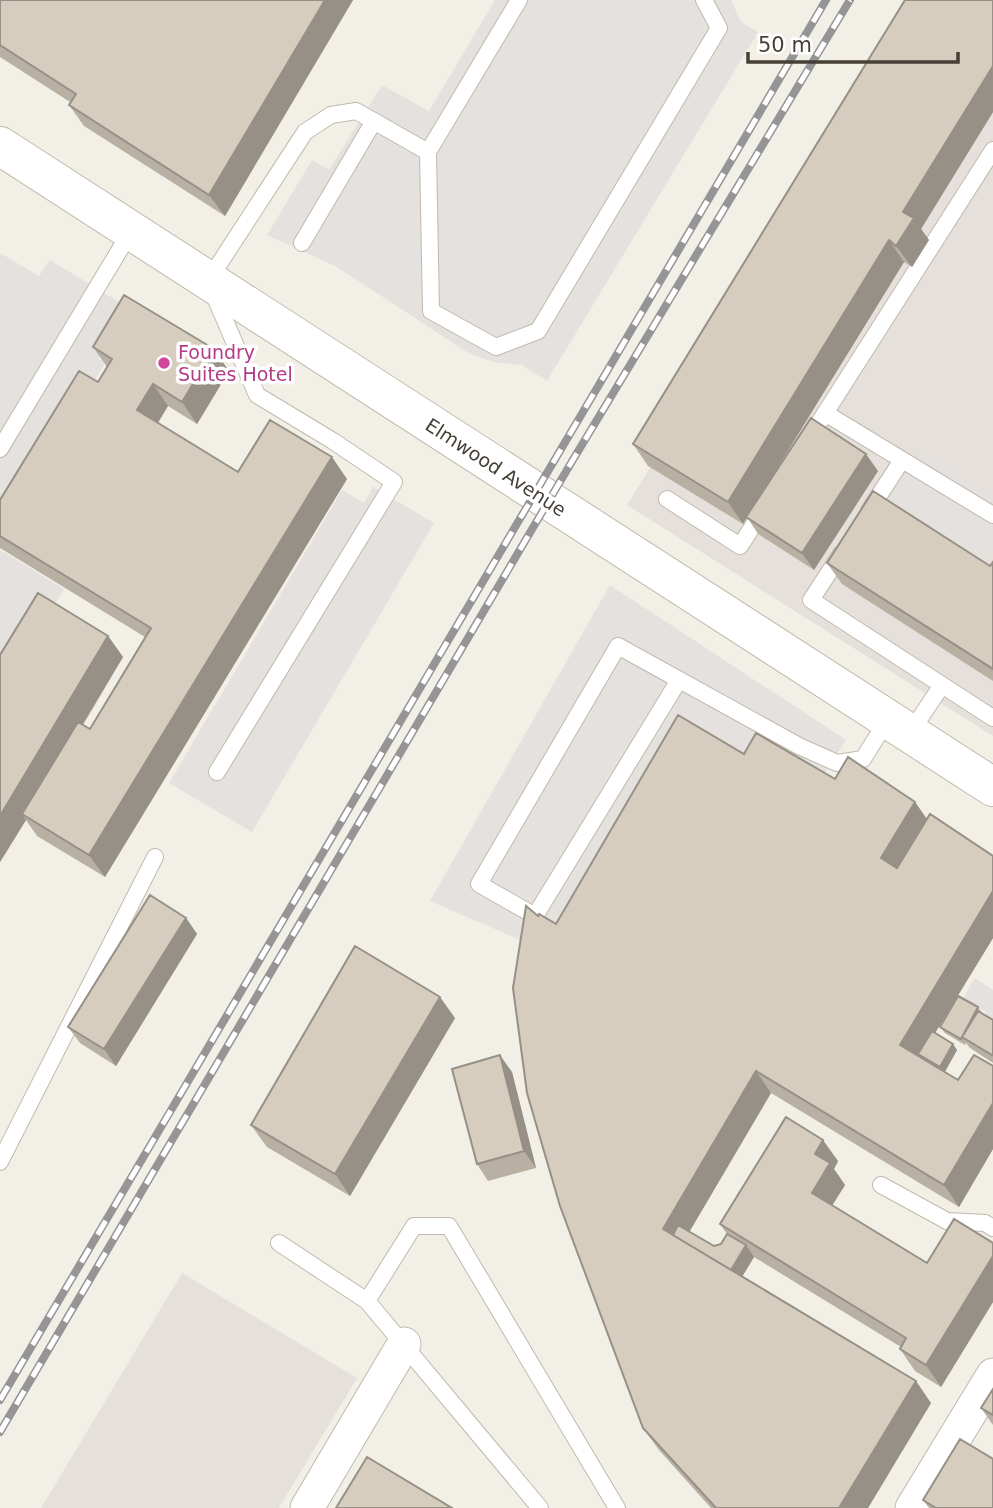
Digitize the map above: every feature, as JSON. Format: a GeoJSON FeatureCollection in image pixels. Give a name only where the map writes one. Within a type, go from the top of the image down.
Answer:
{"type":"FeatureCollection","features":[{"type":"Feature","properties":{"kind":"street","name":"Elmwood Avenue"},"geometry":{"type":"LineString","coordinates":[[0,146],[993,787]]}},
{"type":"Feature","properties":{"kind":"street"},"geometry":{"type":"LineString","coordinates":[[307,1508],[404,1344]]}},
{"type":"Feature","properties":{"kind":"street"},"geometry":{"type":"LineString","coordinates":[[912,1508],[993,1375]]}},
{"type":"Feature","properties":{"kind":"lane"},"geometry":{"type":"LineString","coordinates":[[519,0],[428,152],[431,311],[496,347],[538,331],[719,28],[704,0]]}},
{"type":"Feature","properties":{"kind":"lane"},"geometry":{"type":"LineString","coordinates":[[217,772],[394,482],[257,395],[208,281],[305,132],[331,115],[356,111],[428,152]]}},
{"type":"Feature","properties":{"kind":"lane"},"geometry":{"type":"LineString","coordinates":[[302,243],[374,121]]}},
{"type":"Feature","properties":{"kind":"lane"},"geometry":{"type":"LineString","coordinates":[[797,457],[993,150]]}},
{"type":"Feature","properties":{"kind":"lane"},"geometry":{"type":"LineString","coordinates":[[0,449],[131,231]]}},
{"type":"Feature","properties":{"kind":"lane"},"geometry":{"type":"LineString","coordinates":[[825,413],[993,515]]}},
{"type":"Feature","properties":{"kind":"lane"},"geometry":{"type":"LineString","coordinates":[[864,519],[902,460]]}},
{"type":"Feature","properties":{"kind":"lane"},"geometry":{"type":"LineString","coordinates":[[667,499],[740,546],[776,491]]}},
{"type":"Feature","properties":{"kind":"lane"},"geometry":{"type":"LineString","coordinates":[[849,542],[811,600],[993,718]]}},
{"type":"Feature","properties":{"kind":"lane"},"geometry":{"type":"LineString","coordinates":[[679,680],[535,916],[479,884],[618,646],[799,746],[837,763],[863,759],[942,685]]}},
{"type":"Feature","properties":{"kind":"lane"},"geometry":{"type":"LineString","coordinates":[[0,1162],[155,857]]}},
{"type":"Feature","properties":{"kind":"lane"},"geometry":{"type":"LineString","coordinates":[[881,1185],[947,1221],[985,1223],[993,1228]]}},
{"type":"Feature","properties":{"kind":"lane"},"geometry":{"type":"LineString","coordinates":[[367,1301],[414,1226],[449,1226],[618,1508]]}},
{"type":"Feature","properties":{"kind":"lane"},"geometry":{"type":"LineString","coordinates":[[279,1243],[367,1301],[540,1508]]}},
{"type":"Feature","properties":{"kind":"shaded area"},"geometry":{"type":"Polygon","coordinates":[[[495,0],[731,0],[741,22],[758,32],[547,381],[522,365],[494,362],[470,354],[337,267],[267,235],[312,160],[329,170],[382,85],[429,111],[495,0]]]}},
{"type":"Feature","properties":{"kind":"shaded area"},"geometry":{"type":"Polygon","coordinates":[[[940,0],[993,0],[993,736],[627,505],[940,0]]]}},
{"type":"Feature","properties":{"kind":"shaded area"},"geometry":{"type":"Polygon","coordinates":[[[0,253],[39,276],[50,260],[124,305],[110,341],[99,359],[105,363],[0,543],[0,253]]]}},
{"type":"Feature","properties":{"kind":"shaded area"},"geometry":{"type":"Polygon","coordinates":[[[919,451],[993,496],[993,546],[982,563],[887,501],[919,451]]]}},
{"type":"Feature","properties":{"kind":"shaded area"},"geometry":{"type":"Polygon","coordinates":[[[373,487],[434,523],[252,832],[169,783],[342,490],[364,503],[373,487]]]}},
{"type":"Feature","properties":{"kind":"shaded area"},"geometry":{"type":"Polygon","coordinates":[[[0,550],[64,589],[12,675],[0,667],[0,550]]]}},
{"type":"Feature","properties":{"kind":"shaded area"},"geometry":{"type":"Polygon","coordinates":[[[610,585],[846,740],[821,779],[559,929],[523,941],[430,901],[610,585]]]}},
{"type":"Feature","properties":{"kind":"shaded area"},"geometry":{"type":"Polygon","coordinates":[[[975,978],[993,990],[993,1020],[985,1015],[986,1012],[963,998],[975,978]]]}},
{"type":"Feature","properties":{"kind":"shaded area"},"geometry":{"type":"Polygon","coordinates":[[[182,1273],[357,1378],[279,1508],[41,1508],[182,1273]]]}},
{"type":"Feature","properties":{"kind":"building"},"geometry":{"type":"Polygon","coordinates":[[[0,0],[325,0],[209,195],[69,105],[76,94],[0,45],[0,0]]]}},
{"type":"Feature","properties":{"kind":"building"},"geometry":{"type":"Polygon","coordinates":[[[905,0],[993,0],[993,66],[903,212],[914,218],[896,246],[889,240],[728,502],[633,444],[905,0]]]}},
{"type":"Feature","properties":{"kind":"building"},"geometry":{"type":"Polygon","coordinates":[[[124,295],[214,349],[182,402],[153,384],[137,410],[238,472],[270,420],[332,457],[89,855],[22,814],[78,722],[90,729],[151,628],[0,536],[0,500],[79,371],[98,382],[112,359],[93,347],[124,295]]]}},
{"type":"Feature","properties":{"kind":"building"},"geometry":{"type":"Polygon","coordinates":[[[811,418],[866,454],[802,553],[746,517],[811,418]]]}},
{"type":"Feature","properties":{"kind":"building"},"geometry":{"type":"Polygon","coordinates":[[[873,491],[990,566],[993,562],[993,669],[827,563],[873,491]]]}},
{"type":"Feature","properties":{"kind":"building"},"geometry":{"type":"Polygon","coordinates":[[[38,593],[108,636],[0,816],[0,655],[38,593]]]}},
{"type":"Feature","properties":{"kind":"building"},"geometry":{"type":"Polygon","coordinates":[[[678,715],[744,754],[756,733],[835,779],[848,757],[915,802],[881,858],[897,868],[930,814],[993,856],[993,891],[900,1045],[958,1080],[974,1055],[993,1066],[993,1103],[944,1185],[756,1071],[663,1229],[916,1381],[839,1508],[716,1508],[643,1428],[560,1206],[527,1093],[513,988],[526,906],[538,916],[539,914],[556,924],[678,715]]]}},
{"type":"Feature","properties":{"kind":"building"},"geometry":{"type":"Polygon","coordinates":[[[150,895],[186,918],[104,1049],[68,1027],[150,895]]]}},
{"type":"Feature","properties":{"kind":"building"},"geometry":{"type":"Polygon","coordinates":[[[355,946],[440,997],[335,1174],[251,1125],[355,946]]]}},
{"type":"Feature","properties":{"kind":"building"},"geometry":{"type":"Polygon","coordinates":[[[958,996],[978,1007],[961,1039],[940,1027],[958,996]]]}},
{"type":"Feature","properties":{"kind":"building"},"geometry":{"type":"Polygon","coordinates":[[[978,1011],[993,1020],[992,1055],[962,1037],[978,1011]]]}},
{"type":"Feature","properties":{"kind":"building"},"geometry":{"type":"Polygon","coordinates":[[[932,1031],[953,1044],[940,1067],[918,1054],[932,1031]]]}},
{"type":"Feature","properties":{"kind":"building"},"geometry":{"type":"Polygon","coordinates":[[[500,1055],[524,1151],[477,1164],[452,1069],[500,1055]]]}},
{"type":"Feature","properties":{"kind":"building"},"geometry":{"type":"Polygon","coordinates":[[[786,1117],[823,1140],[815,1154],[830,1163],[812,1193],[927,1263],[954,1219],[993,1243],[993,1256],[926,1365],[900,1349],[906,1338],[720,1224],[786,1117]]]}},
{"type":"Feature","properties":{"kind":"building"},"geometry":{"type":"Polygon","coordinates":[[[678,1225],[714,1246],[721,1244],[727,1234],[746,1245],[731,1270],[673,1235],[678,1225]]]}},
{"type":"Feature","properties":{"kind":"building"},"geometry":{"type":"Polygon","coordinates":[[[993,1389],[993,1415],[981,1408],[993,1389]]]}},
{"type":"Feature","properties":{"kind":"building"},"geometry":{"type":"Polygon","coordinates":[[[960,1439],[993,1459],[993,1508],[936,1508],[923,1500],[960,1439]]]}},
{"type":"Feature","properties":{"kind":"building"},"geometry":{"type":"Polygon","coordinates":[[[367,1457],[452,1508],[336,1508],[367,1457]]]}},
{"type":"Feature","properties":{"kind":"railway"},"geometry":{"type":"LineString","coordinates":[[0,1400],[826,0]]}},
{"type":"Feature","properties":{"kind":"railway"},"geometry":{"type":"LineString","coordinates":[[0,1432],[574,458],[850,0]]}},
{"type":"Feature","properties":{"kind":"place","name":"Foundry Suites Hotel"},"geometry":{"type":"Point","coordinates":[164,363]}}]}
